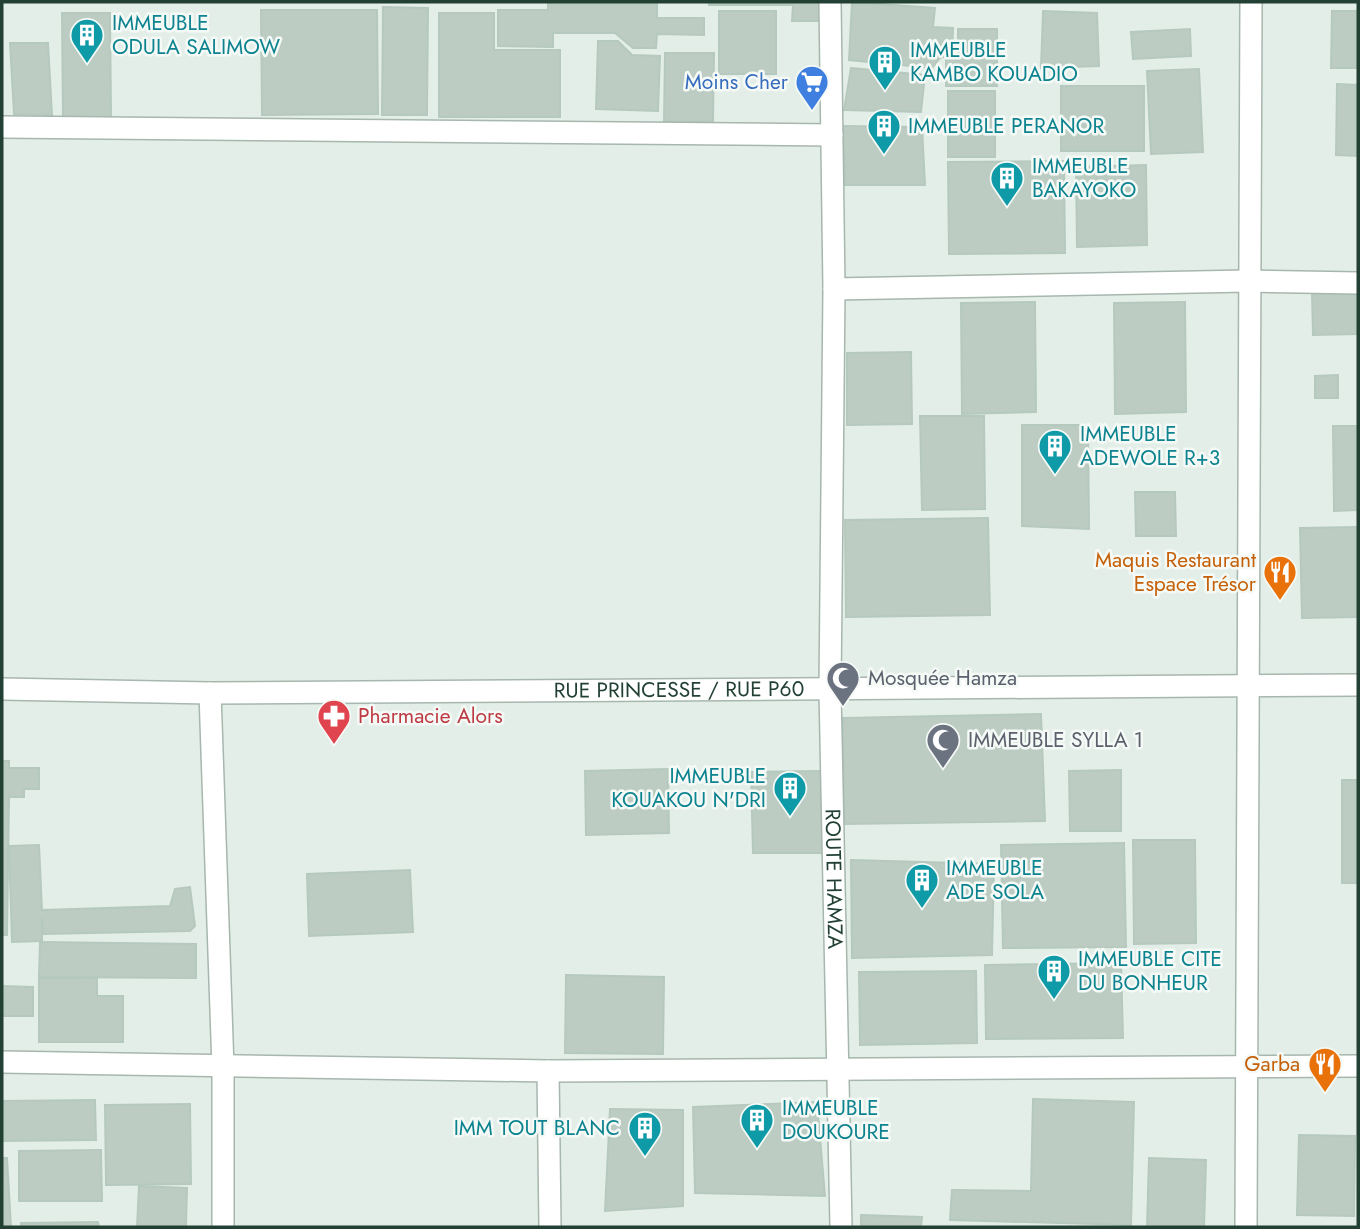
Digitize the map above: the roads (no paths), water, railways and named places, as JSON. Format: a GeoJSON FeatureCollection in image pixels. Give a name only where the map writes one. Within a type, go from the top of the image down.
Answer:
{"type":"FeatureCollection","features":[{"type":"Feature","properties":{"kind":"street","name":"ROUTE HAMZA"},"geometry":{"type":"LineString","coordinates":[[830,2],[834,289],[830,690],[841,1227]]}},
{"type":"Feature","properties":{"kind":"street"},"geometry":{"type":"LineString","coordinates":[[1246,1227],[1249,685],[1247,281],[1251,2]]}},
{"type":"Feature","properties":{"kind":"street"},"geometry":{"type":"LineString","coordinates":[[2,127],[832,135]]}},
{"type":"Feature","properties":{"kind":"street"},"geometry":{"type":"LineString","coordinates":[[834,289],[1247,281],[1358,283]]}},
{"type":"Feature","properties":{"kind":"street","name":"RUE PRINCESSE / RUE P60"},"geometry":{"type":"LineString","coordinates":[[2,690],[209,693],[1358,685]]}},
{"type":"Feature","properties":{"kind":"street"},"geometry":{"type":"LineString","coordinates":[[209,693],[223,1068],[223,1227]]}},
{"type":"Feature","properties":{"kind":"street"},"geometry":{"type":"LineString","coordinates":[[2,1062],[223,1068],[548,1071],[1358,1066]]}},
{"type":"Feature","properties":{"kind":"street"},"geometry":{"type":"LineString","coordinates":[[548,1071],[550,1227]]}},
{"type":"Feature","properties":{"kind":"place","name":"IMMEUBLE ODULA SALIMOW"},"geometry":{"type":"Point","coordinates":[87,65]}},
{"type":"Feature","properties":{"kind":"place","name":"IMMEUBLE KAMBO KOUADIO"},"geometry":{"type":"Point","coordinates":[885,92]}},
{"type":"Feature","properties":{"kind":"place","name":"Moins Cher"},"geometry":{"type":"Point","coordinates":[812,112]}},
{"type":"Feature","properties":{"kind":"place","name":"IMMEUBLE PERANOR"},"geometry":{"type":"Point","coordinates":[884,156]}},
{"type":"Feature","properties":{"kind":"place","name":"IMMEUBLE BAKAYOKO"},"geometry":{"type":"Point","coordinates":[1007,208]}},
{"type":"Feature","properties":{"kind":"place","name":"IMMEUBLE ADEWOLE R+3"},"geometry":{"type":"Point","coordinates":[1055,476]}},
{"type":"Feature","properties":{"kind":"place","name":"Maquis Restaurant Espace Trésor"},"geometry":{"type":"Point","coordinates":[1280,602]}},
{"type":"Feature","properties":{"kind":"place","name":"Mosquée Hamza"},"geometry":{"type":"Point","coordinates":[843,708]}},
{"type":"Feature","properties":{"kind":"place","name":"Pharmacie Alors"},"geometry":{"type":"Point","coordinates":[334,746]}},
{"type":"Feature","properties":{"kind":"place","name":"IMMEUBLE SYLLA 1"},"geometry":{"type":"Point","coordinates":[943,770]}},
{"type":"Feature","properties":{"kind":"place","name":"IMMEUBLE KOUAKOU N'DRI"},"geometry":{"type":"Point","coordinates":[790,818]}},
{"type":"Feature","properties":{"kind":"place","name":"IMMEUBLE ADE SOLA"},"geometry":{"type":"Point","coordinates":[922,910]}},
{"type":"Feature","properties":{"kind":"place","name":"IMMEUBLE CITE DU BONHEUR"},"geometry":{"type":"Point","coordinates":[1054,1001]}},
{"type":"Feature","properties":{"kind":"place","name":"Garba"},"geometry":{"type":"Point","coordinates":[1325,1094]}},
{"type":"Feature","properties":{"kind":"place","name":"IMMEUBLE DOUKOURE"},"geometry":{"type":"Point","coordinates":[757,1150]}},
{"type":"Feature","properties":{"kind":"place","name":"IMM TOUT BLANC"},"geometry":{"type":"Point","coordinates":[645,1158]}}]}
